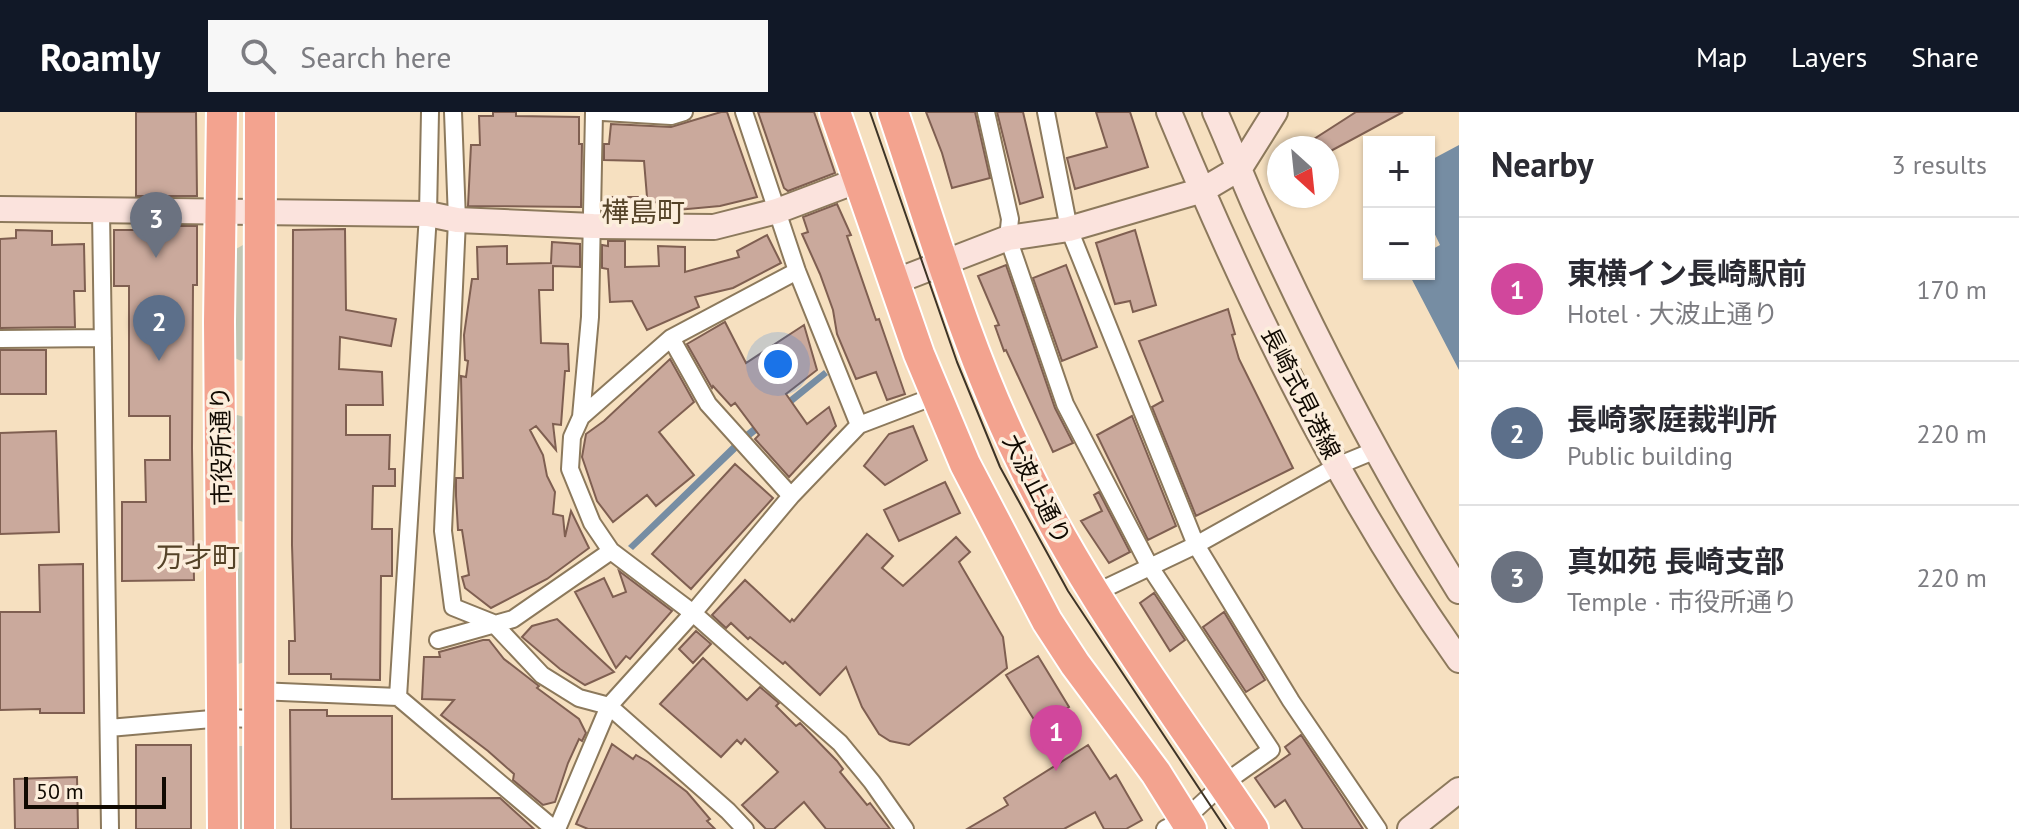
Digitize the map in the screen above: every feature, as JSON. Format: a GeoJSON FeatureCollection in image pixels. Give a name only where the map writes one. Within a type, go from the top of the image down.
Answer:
{"type":"FeatureCollection","features":[{"type":"Feature","properties":{"kind":"highway","name":"市役所通り"},"geometry":{"type":"LineString","coordinates":[[222,112],[219,322],[223,829]]}},
{"type":"Feature","properties":{"kind":"highway","name":"市役所通り"},"geometry":{"type":"LineString","coordinates":[[259,829],[260,112]]}},
{"type":"Feature","properties":{"kind":"highway"},"geometry":{"type":"LineString","coordinates":[[835,112],[935,396],[965,464],[1047,621],[1156,773],[1180,826]]}},
{"type":"Feature","properties":{"kind":"highway","name":"大波止通り"},"geometry":{"type":"LineString","coordinates":[[893,112],[986,384],[1018,455],[1093,594],[1253,829]]}},
{"type":"Feature","properties":{"kind":"street"},"geometry":{"type":"LineString","coordinates":[[398,697],[428,214],[430,112]]}},
{"type":"Feature","properties":{"kind":"street"},"geometry":{"type":"LineString","coordinates":[[453,112],[457,220],[443,531],[453,607],[493,623],[542,675],[579,698],[609,706],[745,829]]}},
{"type":"Feature","properties":{"kind":"street"},"geometry":{"type":"LineString","coordinates":[[594,112],[590,317],[581,417],[572,437],[570,469],[592,523],[611,551],[693,613],[840,743],[905,829]]}},
{"type":"Feature","properties":{"kind":"street"},"geometry":{"type":"LineString","coordinates":[[603,112],[671,116],[684,112]]}},
{"type":"Feature","properties":{"kind":"street"},"geometry":{"type":"LineString","coordinates":[[744,112],[797,271],[859,425]]}},
{"type":"Feature","properties":{"kind":"street"},"geometry":{"type":"LineString","coordinates":[[986,112],[1010,219],[1008,238],[1065,404],[1150,567],[1271,750],[1223,784],[1180,826]]}},
{"type":"Feature","properties":{"kind":"street"},"geometry":{"type":"LineString","coordinates":[[1046,112],[1069,229],[1196,545],[1291,701],[1378,829]]}},
{"type":"Feature","properties":{"kind":"street","name":"長崎式見港線"},"geometry":{"type":"LineString","coordinates":[[1169,112],[1215,222],[1337,466],[1417,601],[1459,660]]}},
{"type":"Feature","properties":{"kind":"street","name":"長崎式見港線"},"geometry":{"type":"LineString","coordinates":[[1215,112],[1284,270],[1376,450],[1459,591]]}},
{"type":"Feature","properties":{"kind":"street"},"geometry":{"type":"LineString","coordinates":[[894,282],[1008,238],[1069,229],[1203,190],[1240,168],[1275,112]]}},
{"type":"Feature","properties":{"kind":"street"},"geometry":{"type":"LineString","coordinates":[[0,209],[428,214],[457,220],[714,227],[777,211],[859,180]]}},
{"type":"Feature","properties":{"kind":"street"},"geometry":{"type":"LineString","coordinates":[[101,210],[110,829]]}},
{"type":"Feature","properties":{"kind":"street"},"geometry":{"type":"LineString","coordinates":[[581,417],[671,338],[797,271]]}},
{"type":"Feature","properties":{"kind":"street"},"geometry":{"type":"LineString","coordinates":[[0,339],[103,338]]}},
{"type":"Feature","properties":{"kind":"street"},"geometry":{"type":"LineString","coordinates":[[671,338],[708,404],[791,496]]}},
{"type":"Feature","properties":{"kind":"street"},"geometry":{"type":"LineString","coordinates":[[109,728],[223,718],[258,705],[398,697],[555,829],[609,706],[693,613],[791,496],[859,425],[935,396]]}},
{"type":"Feature","properties":{"kind":"street"},"geometry":{"type":"LineString","coordinates":[[1093,594],[1196,545],[1337,466],[1376,450]]}},
{"type":"Feature","properties":{"kind":"street"},"geometry":{"type":"LineString","coordinates":[[438,640],[513,619],[611,551]]}},
{"type":"Feature","properties":{"kind":"street"},"geometry":{"type":"LineString","coordinates":[[1410,829],[1459,790]]}},
{"type":"Feature","properties":{"kind":"green space"},"geometry":{"type":"Polygon","coordinates":[[[243,245],[249,249],[248,355],[241,361],[235,358],[234,250],[243,245]]]}},
{"type":"Feature","properties":{"kind":"green space"},"geometry":{"type":"Polygon","coordinates":[[[237,415],[248,418],[246,519],[243,522],[235,519],[233,419],[237,415]]]}},
{"type":"Feature","properties":{"kind":"green space"},"geometry":{"type":"Polygon","coordinates":[[[237,549],[246,550],[248,661],[238,664],[235,662],[234,554],[237,549]]]}},
{"type":"Feature","properties":{"kind":"green space"},"geometry":{"type":"Polygon","coordinates":[[[246,746],[245,829],[233,829],[233,749],[246,746]]]}},
{"type":"Feature","properties":{"kind":"water"},"geometry":{"type":"Polygon","coordinates":[[[1459,145],[1459,370],[1412,280],[1435,280],[1435,248],[1440,245],[1435,235],[1435,158],[1459,145]]]}},
{"type":"Feature","properties":{"kind":"water"},"geometry":{"type":"Polygon","coordinates":[[[824,370],[828,375],[748,440],[633,550],[628,546],[742,435],[824,370]]]}},
{"type":"Feature","properties":{"kind":"building"},"geometry":{"type":"Polygon","coordinates":[[[136,112],[196,112],[197,196],[136,196],[136,112]]]}},
{"type":"Feature","properties":{"kind":"building"},"geometry":{"type":"Polygon","coordinates":[[[493,112],[516,112],[516,116],[579,117],[581,207],[468,206],[471,145],[480,145],[479,116],[493,116],[493,112]]]}},
{"type":"Feature","properties":{"kind":"building"},"geometry":{"type":"Polygon","coordinates":[[[727,112],[757,197],[720,206],[677,210],[674,203],[650,202],[651,210],[606,211],[606,197],[647,197],[644,161],[604,160],[604,144],[609,144],[611,124],[671,127],[727,112]]]}},
{"type":"Feature","properties":{"kind":"building"},"geometry":{"type":"Polygon","coordinates":[[[758,112],[814,112],[835,173],[788,191],[784,188],[758,112]]]}},
{"type":"Feature","properties":{"kind":"building"},"geometry":{"type":"Polygon","coordinates":[[[926,112],[975,112],[990,178],[952,188],[926,112]]]}},
{"type":"Feature","properties":{"kind":"building"},"geometry":{"type":"Polygon","coordinates":[[[997,112],[1023,112],[1043,197],[1020,204],[997,112]]]}},
{"type":"Feature","properties":{"kind":"building"},"geometry":{"type":"Polygon","coordinates":[[[1096,112],[1130,112],[1148,167],[1075,189],[1067,158],[1107,147],[1096,112]]]}},
{"type":"Feature","properties":{"kind":"building"},"geometry":{"type":"Polygon","coordinates":[[[1356,112],[1403,112],[1339,147],[1339,136],[1319,136],[1356,112]]]}},
{"type":"Feature","properties":{"kind":"building"},"geometry":{"type":"Polygon","coordinates":[[[837,204],[851,235],[847,236],[905,394],[887,400],[876,372],[856,379],[837,334],[833,310],[820,274],[802,234],[808,232],[803,217],[837,204]]]}},
{"type":"Feature","properties":{"kind":"building"},"geometry":{"type":"Polygon","coordinates":[[[136,226],[197,226],[197,285],[193,285],[194,580],[122,581],[122,502],[146,502],[145,460],[170,460],[170,416],[129,416],[129,286],[114,286],[114,230],[136,230],[136,226]]]}},
{"type":"Feature","properties":{"kind":"building"},"geometry":{"type":"Polygon","coordinates":[[[345,229],[346,310],[396,319],[391,346],[340,337],[339,369],[382,372],[383,405],[346,405],[346,435],[390,435],[389,469],[395,469],[395,486],[373,486],[372,529],[392,529],[392,576],[381,576],[380,680],[331,679],[331,674],[289,674],[289,641],[295,641],[292,545],[293,230],[345,229]]]}},
{"type":"Feature","properties":{"kind":"building"},"geometry":{"type":"Polygon","coordinates":[[[16,230],[52,231],[52,245],[84,244],[85,291],[74,291],[75,327],[0,328],[0,239],[16,238],[16,230]]]}},
{"type":"Feature","properties":{"kind":"building"},"geometry":{"type":"Polygon","coordinates":[[[1135,230],[1156,305],[1133,312],[1130,301],[1115,304],[1096,243],[1135,230]]]}},
{"type":"Feature","properties":{"kind":"building"},"geometry":{"type":"Polygon","coordinates":[[[767,235],[781,263],[733,288],[695,297],[699,307],[647,330],[632,301],[610,302],[608,269],[602,268],[602,245],[608,246],[608,241],[625,241],[625,267],[659,266],[658,246],[685,247],[685,272],[739,257],[737,251],[767,235]]]}},
{"type":"Feature","properties":{"kind":"building"},"geometry":{"type":"Polygon","coordinates":[[[552,242],[580,244],[580,267],[553,266],[553,290],[539,290],[541,343],[568,344],[569,371],[565,371],[561,425],[553,424],[556,450],[536,426],[530,430],[543,455],[547,476],[555,492],[553,514],[563,516],[565,537],[571,511],[589,548],[547,579],[491,608],[465,588],[462,577],[469,575],[462,530],[458,530],[456,496],[456,478],[463,478],[461,376],[466,377],[468,361],[465,360],[464,335],[472,279],[478,279],[477,247],[507,246],[507,264],[551,263],[552,242]]]}},
{"type":"Feature","properties":{"kind":"building"},"geometry":{"type":"Polygon","coordinates":[[[1006,265],[1055,408],[1073,443],[1053,452],[1004,351],[995,326],[999,325],[978,276],[1006,265]]]}},
{"type":"Feature","properties":{"kind":"building"},"geometry":{"type":"Polygon","coordinates":[[[1066,265],[1097,347],[1062,361],[1033,278],[1066,265]]]}},
{"type":"Feature","properties":{"kind":"building"},"geometry":{"type":"Polygon","coordinates":[[[1228,309],[1239,359],[1293,468],[1196,516],[1152,407],[1163,401],[1139,341],[1228,309]]]}},
{"type":"Feature","properties":{"kind":"building"},"geometry":{"type":"Polygon","coordinates":[[[725,322],[746,363],[804,325],[817,370],[786,394],[807,424],[829,407],[836,426],[789,477],[755,439],[759,435],[735,403],[731,406],[712,388],[687,344],[725,322]]]}},
{"type":"Feature","properties":{"kind":"building"},"geometry":{"type":"Polygon","coordinates":[[[0,350],[46,350],[46,394],[0,394],[0,350]]]}},
{"type":"Feature","properties":{"kind":"building"},"geometry":{"type":"Polygon","coordinates":[[[670,359],[694,402],[659,432],[694,475],[656,506],[647,495],[613,522],[597,501],[582,457],[586,434],[670,359]]]}},
{"type":"Feature","properties":{"kind":"building"},"geometry":{"type":"Polygon","coordinates":[[[1132,416],[1176,526],[1148,540],[1097,435],[1132,416]]]}},
{"type":"Feature","properties":{"kind":"building"},"geometry":{"type":"Polygon","coordinates":[[[913,426],[927,460],[885,485],[864,466],[889,434],[913,426]]]}},
{"type":"Feature","properties":{"kind":"building"},"geometry":{"type":"Polygon","coordinates":[[[56,431],[59,532],[0,534],[0,433],[56,431]]]}},
{"type":"Feature","properties":{"kind":"building"},"geometry":{"type":"Polygon","coordinates":[[[735,464],[773,498],[691,589],[652,554],[735,464]]]}},
{"type":"Feature","properties":{"kind":"building"},"geometry":{"type":"Polygon","coordinates":[[[945,482],[960,513],[899,541],[884,510],[945,482]]]}},
{"type":"Feature","properties":{"kind":"building"},"geometry":{"type":"Polygon","coordinates":[[[1099,492],[1130,552],[1109,563],[1081,521],[1102,511],[1094,495],[1099,492]]]}},
{"type":"Feature","properties":{"kind":"building"},"geometry":{"type":"Polygon","coordinates":[[[867,534],[893,556],[882,568],[903,586],[956,537],[970,552],[959,562],[1003,637],[1007,668],[909,745],[890,741],[879,734],[862,707],[846,667],[820,695],[785,662],[783,664],[750,637],[748,639],[731,623],[726,628],[712,615],[745,580],[790,622],[792,619],[794,621],[867,534]]]}},
{"type":"Feature","properties":{"kind":"building"},"geometry":{"type":"Polygon","coordinates":[[[83,564],[84,713],[40,713],[40,709],[0,710],[0,612],[40,612],[39,565],[83,564]]]}},
{"type":"Feature","properties":{"kind":"building"},"geometry":{"type":"Polygon","coordinates":[[[619,571],[672,611],[630,659],[626,656],[616,668],[575,592],[604,578],[613,597],[626,592],[619,571]]]}},
{"type":"Feature","properties":{"kind":"building"},"geometry":{"type":"Polygon","coordinates":[[[1154,593],[1185,640],[1170,651],[1140,603],[1154,593]]]}},
{"type":"Feature","properties":{"kind":"building"},"geometry":{"type":"Polygon","coordinates":[[[1224,612],[1265,680],[1246,692],[1203,627],[1224,612]]]}},
{"type":"Feature","properties":{"kind":"building"},"geometry":{"type":"Polygon","coordinates":[[[557,619],[614,672],[585,685],[560,669],[522,637],[532,626],[557,619]]]}},
{"type":"Feature","properties":{"kind":"building"},"geometry":{"type":"Polygon","coordinates":[[[696,631],[711,644],[693,663],[679,649],[696,631]]]}},
{"type":"Feature","properties":{"kind":"building"},"geometry":{"type":"Polygon","coordinates":[[[489,640],[504,659],[539,686],[537,688],[579,719],[586,733],[582,741],[579,739],[568,763],[555,802],[543,805],[513,780],[514,774],[488,751],[441,715],[454,700],[422,699],[424,657],[440,657],[439,652],[489,640]]]}},
{"type":"Feature","properties":{"kind":"building"},"geometry":{"type":"Polygon","coordinates":[[[1038,656],[1069,707],[1038,726],[1006,675],[1038,656]]]}},
{"type":"Feature","properties":{"kind":"building"},"geometry":{"type":"Polygon","coordinates":[[[703,658],[747,700],[760,687],[779,703],[776,706],[796,726],[800,723],[837,761],[843,769],[840,772],[890,829],[826,829],[804,802],[774,829],[766,829],[742,805],[778,772],[745,739],[741,744],[737,740],[721,757],[660,704],[703,658]]]}},
{"type":"Feature","properties":{"kind":"building"},"geometry":{"type":"Polygon","coordinates":[[[290,710],[327,710],[327,716],[392,716],[392,799],[500,798],[534,829],[291,829],[290,710]]]}},
{"type":"Feature","properties":{"kind":"building"},"geometry":{"type":"Polygon","coordinates":[[[1301,735],[1363,829],[1303,829],[1285,800],[1275,807],[1255,778],[1290,754],[1285,747],[1301,735]]]}},
{"type":"Feature","properties":{"kind":"building"},"geometry":{"type":"Polygon","coordinates":[[[612,744],[633,759],[636,755],[648,762],[687,792],[715,829],[588,829],[576,824],[612,744]]]}},
{"type":"Feature","properties":{"kind":"building"},"geometry":{"type":"Polygon","coordinates":[[[136,745],[191,745],[191,829],[136,829],[136,745]]]}},
{"type":"Feature","properties":{"kind":"building"},"geometry":{"type":"Polygon","coordinates":[[[1088,745],[1110,779],[1116,775],[1142,820],[1126,829],[1104,829],[1095,812],[1064,829],[967,829],[1008,805],[1004,798],[1088,745]]]}},
{"type":"Feature","properties":{"kind":"building"},"geometry":{"type":"Polygon","coordinates":[[[77,777],[78,829],[15,829],[14,779],[77,777]]]}},
{"type":"Feature","properties":{"kind":"tram line"},"geometry":{"type":"LineString","coordinates":[[870,112],[957,362],[1000,467],[1068,591],[1226,829]]}},
{"type":"Feature","properties":{"kind":"place","name":"真如苑 長崎支部"},"geometry":{"type":"Point","coordinates":[156,258]}},
{"type":"Feature","properties":{"kind":"place","name":"長崎家庭裁判所"},"geometry":{"type":"Point","coordinates":[159,361]}},
{"type":"Feature","properties":{"kind":"place","name":"東横イン長崎駅前"},"geometry":{"type":"Point","coordinates":[1056,771]}},
{"type":"Feature","properties":{"kind":"district","name":"樺島町"},"geometry":{"type":"Point","coordinates":[643,211]}},
{"type":"Feature","properties":{"kind":"district","name":"万才町"},"geometry":{"type":"Point","coordinates":[198,556]}}]}
